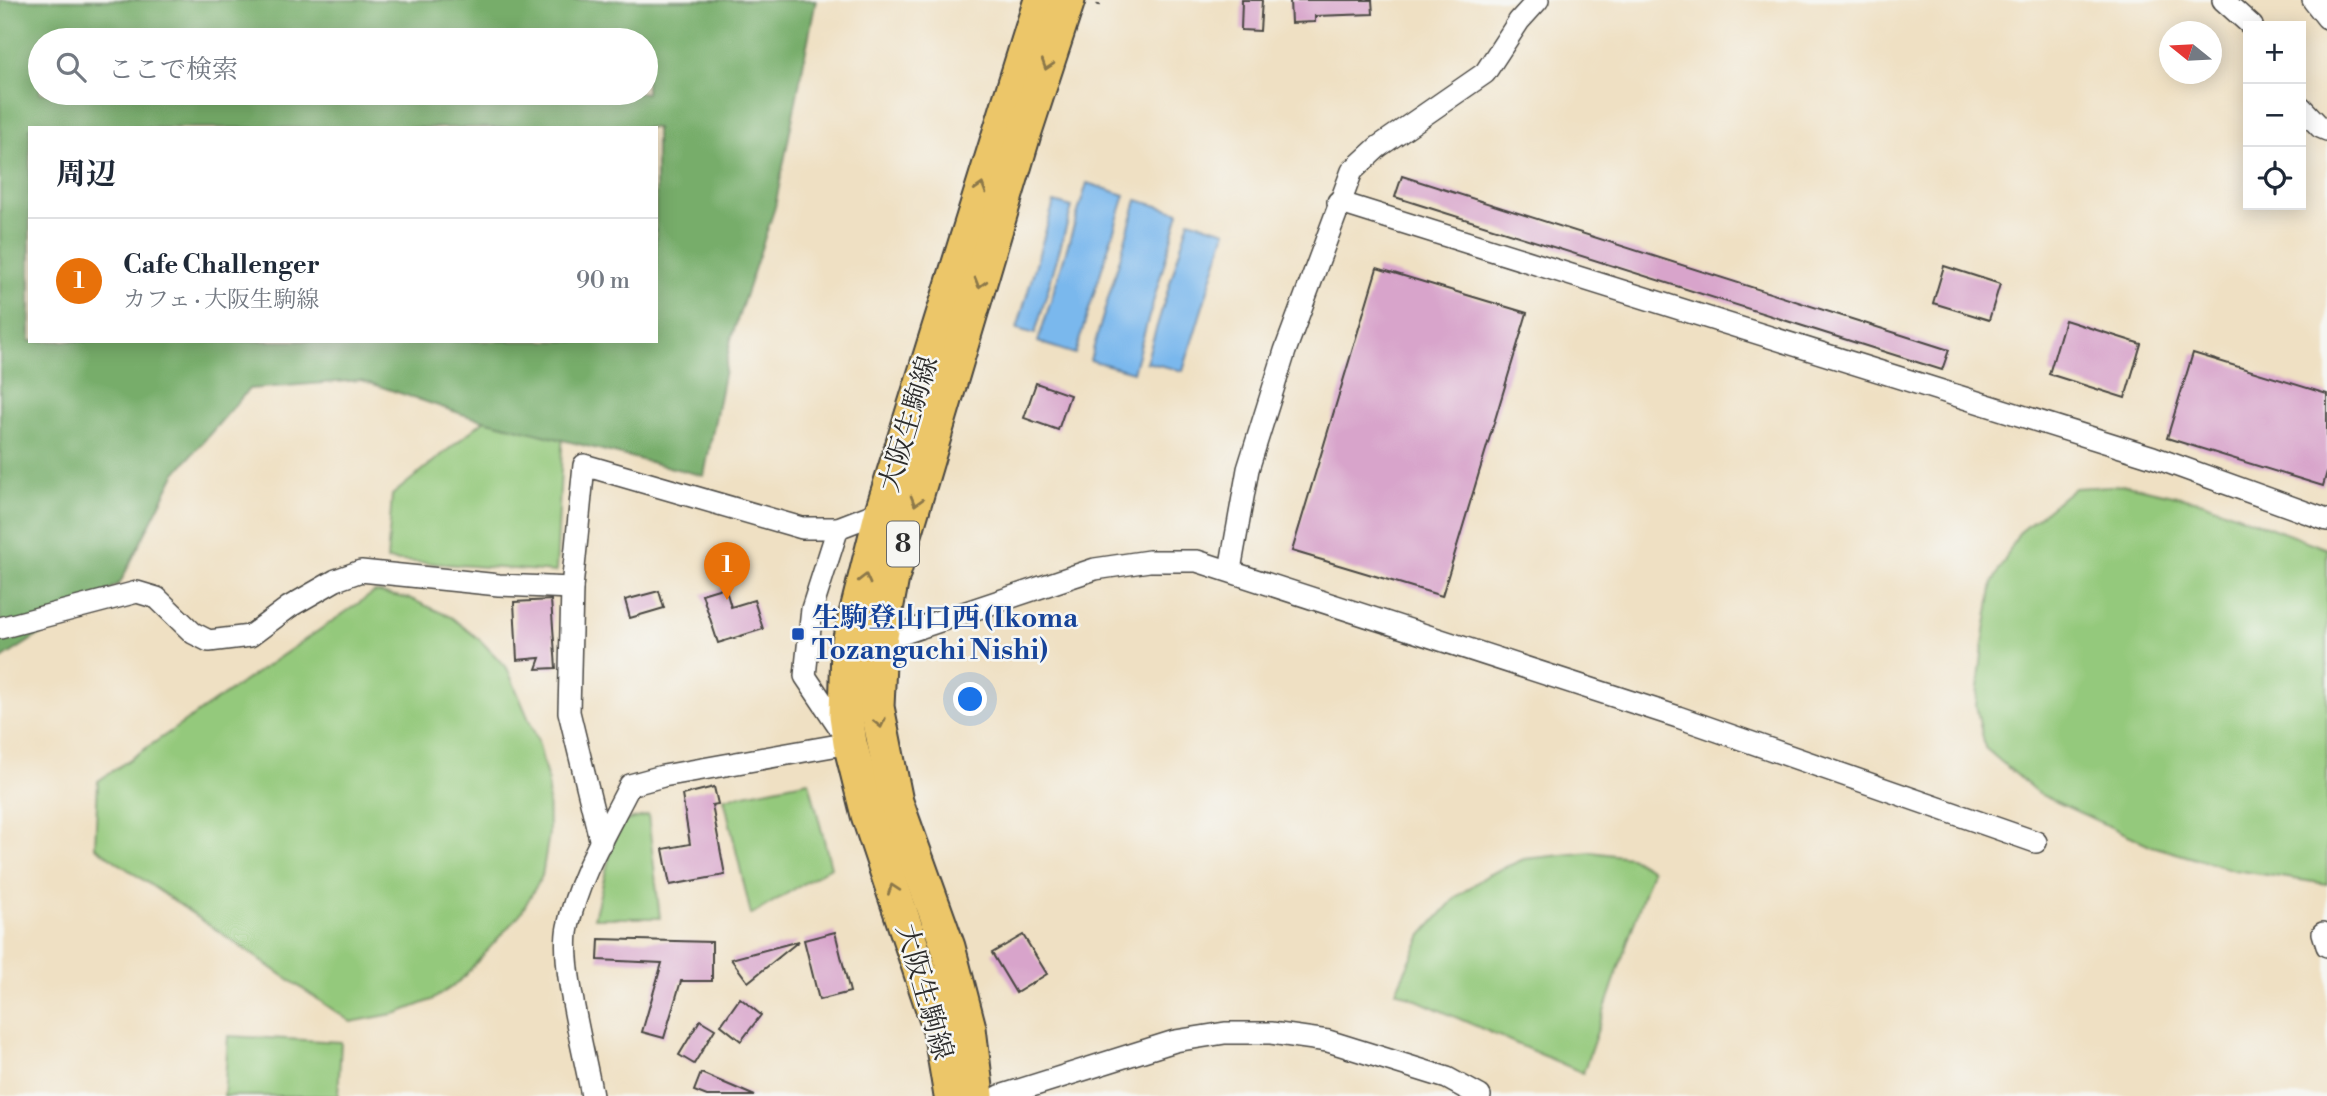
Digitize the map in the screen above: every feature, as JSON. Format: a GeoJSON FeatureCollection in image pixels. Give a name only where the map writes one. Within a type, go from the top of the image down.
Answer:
{"type":"FeatureCollection","features":[{"type":"Feature","properties":{"kind":"main road","name":"大阪生駒線"},"geometry":{"type":"LineString","coordinates":[[951,1096],[940,1030],[868,815],[850,743],[846,715],[848,646],[882,511],[1041,0]]}},
{"type":"Feature","properties":{"kind":"main road","name":"大阪生駒線"},"geometry":{"type":"LineString","coordinates":[[978,1096],[969,1028],[948,947],[896,802],[877,707],[880,641],[892,578],[1024,134],[1083,3]]}},
{"type":"Feature","properties":{"kind":"street"},"geometry":{"type":"LineString","coordinates":[[1230,570],[1248,469],[1285,351],[1338,202],[1352,171],[1378,147],[1485,74],[1519,21],[1538,0]]}},
{"type":"Feature","properties":{"kind":"street"},"geometry":{"type":"LineString","coordinates":[[2223,0],[2246,21]]}},
{"type":"Feature","properties":{"kind":"street"},"geometry":{"type":"LineString","coordinates":[[2313,0],[2327,18]]}},
{"type":"Feature","properties":{"kind":"street"},"geometry":{"type":"LineString","coordinates":[[2306,112],[2320,127],[2327,130]]}},
{"type":"Feature","properties":{"kind":"street"},"geometry":{"type":"LineString","coordinates":[[1338,202],[2153,457],[2327,520]]}},
{"type":"Feature","properties":{"kind":"street"},"geometry":{"type":"LineString","coordinates":[[601,843],[569,712],[572,588],[584,465],[802,528],[838,528],[882,511]]}},
{"type":"Feature","properties":{"kind":"street"},"geometry":{"type":"LineString","coordinates":[[592,1096],[567,959],[567,929],[579,888],[630,785],[663,776],[850,743],[805,676],[811,608],[838,528]]}},
{"type":"Feature","properties":{"kind":"street"},"geometry":{"type":"LineString","coordinates":[[880,641],[1095,569],[1149,562],[1197,561],[1678,717],[2036,842]]}},
{"type":"Feature","properties":{"kind":"street"},"geometry":{"type":"LineString","coordinates":[[0,628],[137,592],[157,598],[193,634],[209,640],[250,636],[289,607],[336,580],[361,571],[499,585],[572,588]]}},
{"type":"Feature","properties":{"kind":"street"},"geometry":{"type":"LineString","coordinates":[[1000,1096],[1175,1041],[1225,1033],[1271,1033],[1341,1045],[1447,1078],[1480,1096]]}},
{"type":"Feature","properties":{"kind":"path"},"geometry":{"type":"LineString","coordinates":[[1083,3],[1099,0]]}},
{"type":"Feature","properties":{"kind":"green space"},"geometry":{"type":"Polygon","coordinates":[[[0,0],[816,0],[775,207],[731,339],[704,476],[468,416],[361,380],[249,389],[175,474],[120,583],[0,660],[0,0]]]}},
{"type":"Feature","properties":{"kind":"green space"},"geometry":{"type":"Polygon","coordinates":[[[507,402],[564,406],[556,572],[387,560],[392,495],[507,402]]]}},
{"type":"Feature","properties":{"kind":"green space"},"geometry":{"type":"Polygon","coordinates":[[[2128,485],[2203,502],[2327,549],[2327,884],[2234,870],[2152,846],[2039,794],[1985,748],[1976,705],[1984,637],[1993,582],[2019,533],[2074,488],[2128,485]]]}},
{"type":"Feature","properties":{"kind":"green space"},"geometry":{"type":"Polygon","coordinates":[[[375,592],[411,599],[451,617],[480,640],[507,668],[538,741],[548,782],[549,834],[542,876],[521,913],[459,982],[432,1000],[398,1013],[351,1022],[95,847],[98,781],[375,592]]]}},
{"type":"Feature","properties":{"kind":"green space"},"geometry":{"type":"Polygon","coordinates":[[[809,781],[831,867],[751,915],[724,798],[809,781]]]}},
{"type":"Feature","properties":{"kind":"green space"},"geometry":{"type":"Polygon","coordinates":[[[648,815],[660,918],[594,918],[618,823],[648,815]]]}},
{"type":"Feature","properties":{"kind":"green space"},"geometry":{"type":"Polygon","coordinates":[[[1591,852],[1630,857],[1652,870],[1583,1073],[1396,991],[1422,935],[1456,897],[1488,875],[1524,859],[1591,852]]]}},
{"type":"Feature","properties":{"kind":"green space"},"geometry":{"type":"Polygon","coordinates":[[[228,1036],[341,1042],[338,1096],[224,1096],[228,1036]]]}},
{"type":"Feature","properties":{"kind":"water"},"geometry":{"type":"Polygon","coordinates":[[[1087,183],[1125,195],[1075,354],[1038,342],[1087,183]]]}},
{"type":"Feature","properties":{"kind":"water"},"geometry":{"type":"Polygon","coordinates":[[[1137,200],[1179,212],[1133,372],[1090,360],[1137,200]]]}},
{"type":"Feature","properties":{"kind":"water"},"geometry":{"type":"Polygon","coordinates":[[[1054,202],[1072,207],[1035,334],[1017,329],[1054,202]]]}},
{"type":"Feature","properties":{"kind":"water"},"geometry":{"type":"Polygon","coordinates":[[[1189,220],[1226,231],[1183,371],[1146,362],[1189,220]]]}},
{"type":"Feature","properties":{"kind":"building"},"geometry":{"type":"Polygon","coordinates":[[[1242,0],[1262,0],[1260,31],[1241,30],[1242,0]]]}},
{"type":"Feature","properties":{"kind":"building"},"geometry":{"type":"Polygon","coordinates":[[[1290,0],[1372,0],[1373,14],[1315,16],[1315,22],[1291,23],[1290,0]]]}},
{"type":"Feature","properties":{"kind":"building"},"geometry":{"type":"Polygon","coordinates":[[[1402,176],[1949,350],[1942,370],[1395,197],[1402,176]]]}},
{"type":"Feature","properties":{"kind":"building"},"geometry":{"type":"Polygon","coordinates":[[[1944,266],[2000,284],[1989,320],[1933,303],[1944,266]]]}},
{"type":"Feature","properties":{"kind":"building"},"geometry":{"type":"Polygon","coordinates":[[[1377,268],[1527,313],[1442,596],[1292,551],[1377,268]]]}},
{"type":"Feature","properties":{"kind":"building"},"geometry":{"type":"Polygon","coordinates":[[[2065,320],[2141,344],[2125,398],[2049,374],[2065,320]]]}},
{"type":"Feature","properties":{"kind":"building"},"geometry":{"type":"Polygon","coordinates":[[[2193,353],[2327,394],[2327,472],[2323,486],[2167,438],[2193,353]]]}},
{"type":"Feature","properties":{"kind":"building"},"geometry":{"type":"Polygon","coordinates":[[[1036,383],[1070,395],[1058,430],[1024,418],[1036,383]]]}},
{"type":"Feature","properties":{"kind":"building"},"geometry":{"type":"Polygon","coordinates":[[[725,587],[731,607],[754,600],[763,629],[718,643],[702,594],[725,587]]]}},
{"type":"Feature","properties":{"kind":"building"},"geometry":{"type":"Polygon","coordinates":[[[659,591],[664,608],[630,618],[625,600],[659,591]]]}},
{"type":"Feature","properties":{"kind":"building"},"geometry":{"type":"Polygon","coordinates":[[[551,600],[556,668],[536,669],[540,658],[517,660],[514,602],[551,600]]]}},
{"type":"Feature","properties":{"kind":"building"},"geometry":{"type":"Polygon","coordinates":[[[714,787],[718,804],[712,805],[725,875],[670,885],[663,849],[690,844],[682,795],[714,787]]]}},
{"type":"Feature","properties":{"kind":"building"},"geometry":{"type":"Polygon","coordinates":[[[835,932],[850,992],[819,1000],[804,940],[835,932]]]}},
{"type":"Feature","properties":{"kind":"building"},"geometry":{"type":"Polygon","coordinates":[[[1023,935],[1047,974],[1016,993],[992,953],[1023,935]]]}},
{"type":"Feature","properties":{"kind":"building"},"geometry":{"type":"Polygon","coordinates":[[[599,939],[712,942],[712,981],[681,981],[664,1038],[642,1032],[662,963],[598,960],[599,939]]]}},
{"type":"Feature","properties":{"kind":"building"},"geometry":{"type":"Polygon","coordinates":[[[799,941],[748,982],[731,959],[799,941]]]}},
{"type":"Feature","properties":{"kind":"building"},"geometry":{"type":"Polygon","coordinates":[[[740,998],[761,1015],[741,1041],[721,1025],[740,998]]]}},
{"type":"Feature","properties":{"kind":"building"},"geometry":{"type":"Polygon","coordinates":[[[700,1020],[715,1029],[694,1064],[679,1055],[700,1020]]]}},
{"type":"Feature","properties":{"kind":"building"},"geometry":{"type":"Polygon","coordinates":[[[701,1073],[755,1096],[707,1096],[694,1091],[701,1073]]]}},
{"type":"Feature","properties":{"kind":"place","name":"Cafe Challenger"},"geometry":{"type":"Point","coordinates":[727,600]}},
{"type":"Feature","properties":{"kind":"place","name":"生駒登山口西 (Ikoma Tozanguchi Nishi)"},"geometry":{"type":"Point","coordinates":[798,634]}}]}
